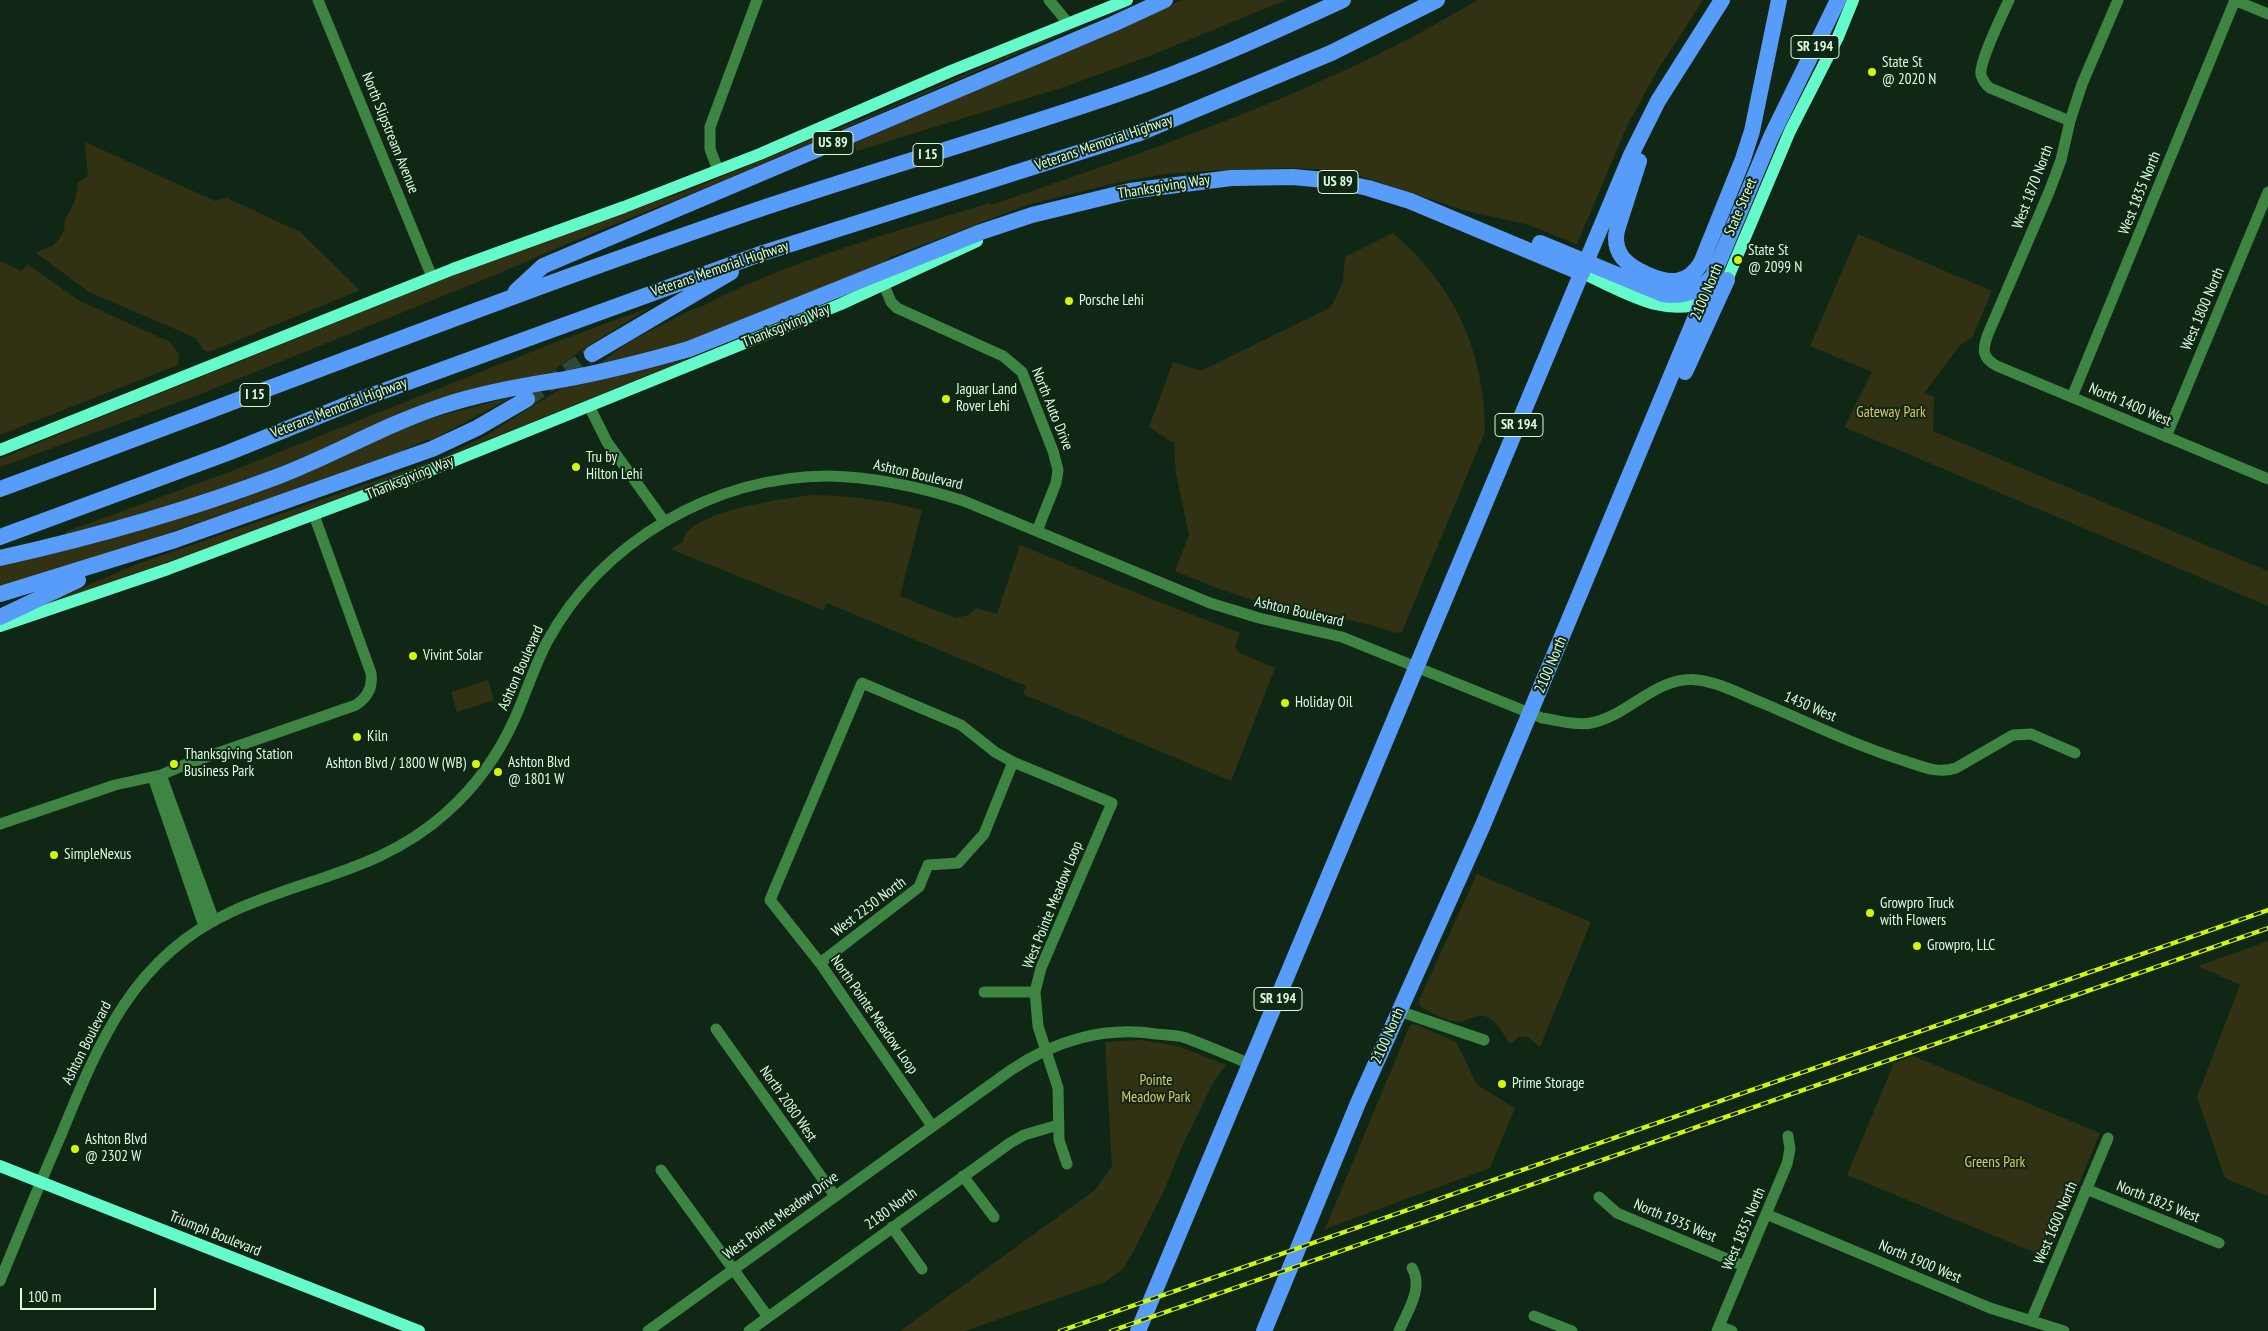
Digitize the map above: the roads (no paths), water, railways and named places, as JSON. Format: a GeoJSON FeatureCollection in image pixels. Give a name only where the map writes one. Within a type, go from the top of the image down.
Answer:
{"type":"FeatureCollection","features":[{"type":"Feature","properties":{"kind":"highway","name":"US 89"},"geometry":{"type":"LineString","coordinates":[[509,297],[544,266],[1113,24],[1165,0]]}},
{"type":"Feature","properties":{"kind":"highway","name":"I 15"},"geometry":{"type":"LineString","coordinates":[[0,489],[242,400],[509,297],[751,212],[1120,94],[1255,40],[1343,0]]}},
{"type":"Feature","properties":{"kind":"highway","name":"Veterans Memorial Highway"},"geometry":{"type":"LineString","coordinates":[[0,537],[230,452],[356,400],[763,253],[1137,134],[1331,53],[1437,0]]}},
{"type":"Feature","properties":{"kind":"highway","name":"SR 194"},"geometry":{"type":"LineString","coordinates":[[1138,1331],[1584,268],[1650,116],[1671,79],[1722,0]]}},
{"type":"Feature","properties":{"kind":"highway"},"geometry":{"type":"LineString","coordinates":[[1714,15],[1664,106],[1638,164],[1616,235],[1617,247],[1626,263],[1666,282],[1683,280],[1694,273],[1701,263],[1752,131],[1779,0]]}},
{"type":"Feature","properties":{"kind":"highway","name":"2100 North"},"geometry":{"type":"LineString","coordinates":[[1264,1331],[1279,1290],[1358,1103],[1479,834],[1703,301],[1720,272],[1771,137],[1838,0]]}},
{"type":"Feature","properties":{"kind":"highway"},"geometry":{"type":"LineString","coordinates":[[1618,506],[1656,435],[1720,272],[1726,229],[1744,178],[1751,150],[1752,131]]}},
{"type":"Feature","properties":{"kind":"highway","name":"Thanksgiving Way"},"geometry":{"type":"LineString","coordinates":[[1063,206],[1130,191],[1185,183],[1249,177],[1293,177],[1335,181],[1368,188],[1410,201],[1456,220],[1483,223],[1510,231],[1584,268],[1656,292],[1670,295],[1684,294],[1698,289],[1720,272]]}},
{"type":"Feature","properties":{"kind":"highway","name":"US 89"},"geometry":{"type":"LineString","coordinates":[[0,558],[44,548],[223,496],[282,475],[411,417],[444,405],[518,385],[561,380],[689,350],[981,232],[1063,206]]}},
{"type":"Feature","properties":{"kind":"highway"},"geometry":{"type":"LineString","coordinates":[[592,354],[763,253]]}},
{"type":"Feature","properties":{"kind":"highway"},"geometry":{"type":"LineString","coordinates":[[0,594],[174,540],[432,449],[477,428],[527,399]]}},
{"type":"Feature","properties":{"kind":"highway"},"geometry":{"type":"LineString","coordinates":[[0,617],[85,577],[174,540]]}},
{"type":"Feature","properties":{"kind":"main road"},"geometry":{"type":"LineString","coordinates":[[0,450],[432,277],[718,170],[1127,0]]}},
{"type":"Feature","properties":{"kind":"main road","name":"State Street"},"geometry":{"type":"LineString","coordinates":[[1720,272],[1838,37],[1853,0]]}},
{"type":"Feature","properties":{"kind":"main road","name":"Thanksgiving Way"},"geometry":{"type":"LineString","coordinates":[[0,626],[168,569],[314,515],[589,406],[884,285],[981,240],[1063,206]]}},
{"type":"Feature","properties":{"kind":"main road"},"geometry":{"type":"LineString","coordinates":[[1584,268],[1663,307],[1685,307],[1703,301]]}},
{"type":"Feature","properties":{"kind":"main road","name":"Triumph Boulevard"},"geometry":{"type":"LineString","coordinates":[[0,1166],[419,1331]]}},
{"type":"Feature","properties":{"kind":"street","name":"North Slipstream Avenue"},"geometry":{"type":"LineString","coordinates":[[318,0],[432,277]]}},
{"type":"Feature","properties":{"kind":"street"},"geometry":{"type":"LineString","coordinates":[[718,170],[710,149],[710,127],[757,0]]}},
{"type":"Feature","properties":{"kind":"street"},"geometry":{"type":"LineString","coordinates":[[1049,0],[1068,23]]}},
{"type":"Feature","properties":{"kind":"street"},"geometry":{"type":"LineString","coordinates":[[2009,0],[1983,61],[1981,77],[1990,88],[2070,121]]}},
{"type":"Feature","properties":{"kind":"street","name":"West 1870 North"},"geometry":{"type":"LineString","coordinates":[[1983,354],[1983,345],[2061,160],[2070,121],[2082,84],[2118,0]]}},
{"type":"Feature","properties":{"kind":"street"},"geometry":{"type":"LineString","coordinates":[[2234,0],[2268,14]]}},
{"type":"Feature","properties":{"kind":"street","name":"West 1835 North"},"geometry":{"type":"LineString","coordinates":[[2072,398],[2234,0]]}},
{"type":"Feature","properties":{"kind":"street","name":"West 1800 North"},"geometry":{"type":"LineString","coordinates":[[2166,437],[2268,192]]}},
{"type":"Feature","properties":{"kind":"street","name":"North Auto Drive"},"geometry":{"type":"LineString","coordinates":[[884,285],[891,302],[897,308],[1003,356],[1022,372],[1054,451],[1058,470],[1056,483],[1037,531]]}},
{"type":"Feature","properties":{"kind":"street","name":"North 1400 West"},"geometry":{"type":"LineString","coordinates":[[1983,354],[1987,361],[1997,366],[2268,479]]}},
{"type":"Feature","properties":{"kind":"street"},"geometry":{"type":"LineString","coordinates":[[589,406],[617,457],[664,522]]}},
{"type":"Feature","properties":{"kind":"street","name":"Ashton Boulevard"},"geometry":{"type":"LineString","coordinates":[[0,1281],[99,1046],[121,1007],[153,968],[176,947],[209,924],[256,901],[358,867],[386,855],[429,827],[449,810],[479,778],[502,744],[547,643],[584,589],[618,555],[664,522],[730,492],[793,478],[828,476],[875,479],[931,490],[964,501],[1226,609],[1342,636],[1530,713]]}},
{"type":"Feature","properties":{"kind":"street"},"geometry":{"type":"LineString","coordinates":[[0,824],[115,785],[157,776],[189,762],[356,705],[369,692],[372,683],[371,673],[314,515]]}},
{"type":"Feature","properties":{"kind":"street","name":"1450 West"},"geometry":{"type":"LineString","coordinates":[[1530,713],[1542,718],[1569,723],[1590,723],[1622,711],[1647,694],[1670,683],[1698,680],[1728,689],[1887,756],[1934,770],[1946,771],[1956,768],[2013,735],[2031,734],[2075,753]]}},
{"type":"Feature","properties":{"kind":"street","name":"North Pointe Meadow Loop"},"geometry":{"type":"LineString","coordinates":[[932,1126],[820,963],[770,900],[862,683],[961,725],[995,752],[1013,762]]}},
{"type":"Feature","properties":{"kind":"street","name":"West Pointe Meadow Loop"},"geometry":{"type":"LineString","coordinates":[[1013,762],[1112,803],[1041,968],[1035,992],[1038,1026],[1058,1088],[1058,1125],[1062,1151],[1067,1164]]}},
{"type":"Feature","properties":{"kind":"street","name":"West 2250 North"},"geometry":{"type":"LineString","coordinates":[[820,963],[919,887],[928,865],[958,863],[984,834],[1013,762]]}},
{"type":"Feature","properties":{"kind":"street"},"geometry":{"type":"LineString","coordinates":[[157,776],[209,924]]}},
{"type":"Feature","properties":{"kind":"street"},"geometry":{"type":"LineString","coordinates":[[984,992],[1035,992]]}},
{"type":"Feature","properties":{"kind":"street"},"geometry":{"type":"LineString","coordinates":[[1400,1011],[1484,1040]]}},
{"type":"Feature","properties":{"kind":"street","name":"North 2080 West"},"geometry":{"type":"LineString","coordinates":[[716,1029],[835,1196]]}},
{"type":"Feature","properties":{"kind":"street","name":"West Pointe Meadow Drive"},"geometry":{"type":"LineString","coordinates":[[648,1331],[1011,1070],[1046,1050],[1073,1039],[1102,1033],[1144,1032],[1181,1037],[1250,1064]]}},
{"type":"Feature","properties":{"kind":"street","name":"2180 North"},"geometry":{"type":"LineString","coordinates":[[749,1331],[1024,1134],[1058,1125]]}},
{"type":"Feature","properties":{"kind":"street","name":"West 1835 North"},"geometry":{"type":"LineString","coordinates":[[1719,1328],[1789,1158],[1788,1136]]}},
{"type":"Feature","properties":{"kind":"street","name":"West 1600 North"},"geometry":{"type":"LineString","coordinates":[[2031,1321],[2108,1138]]}},
{"type":"Feature","properties":{"kind":"street"},"geometry":{"type":"LineString","coordinates":[[661,1170],[768,1317]]}},
{"type":"Feature","properties":{"kind":"street"},"geometry":{"type":"LineString","coordinates":[[963,1176],[994,1217]]}},
{"type":"Feature","properties":{"kind":"street","name":"North 1825 West"},"geometry":{"type":"LineString","coordinates":[[2086,1190],[2219,1243]]}},
{"type":"Feature","properties":{"kind":"street","name":"North 1935 West"},"geometry":{"type":"LineString","coordinates":[[1599,1197],[1617,1213],[1744,1266]]}},
{"type":"Feature","properties":{"kind":"street","name":"North 1900 West"},"geometry":{"type":"LineString","coordinates":[[1766,1214],[1990,1308],[2064,1331]]}},
{"type":"Feature","properties":{"kind":"street"},"geometry":{"type":"LineString","coordinates":[[892,1227],[922,1269]]}},
{"type":"Feature","properties":{"kind":"street"},"geometry":{"type":"LineString","coordinates":[[1399,1331],[1417,1287],[1416,1276],[1412,1268]]}},
{"type":"Feature","properties":{"kind":"street"},"geometry":{"type":"LineString","coordinates":[[1534,1316],[1572,1331]]}},
{"type":"Feature","properties":{"kind":"street"},"geometry":{"type":"LineString","coordinates":[[1719,1328],[1732,1331]]}},
{"type":"Feature","properties":{"kind":"tunnel"},"geometry":{"type":"LineString","coordinates":[[527,399],[592,354]]}},
{"type":"Feature","properties":{"kind":"railway"},"geometry":{"type":"LineString","coordinates":[[1060,1331],[2268,910]]}},
{"type":"Feature","properties":{"kind":"railway"},"geometry":{"type":"LineString","coordinates":[[1111,1331],[2268,928]]}},
{"type":"Feature","properties":{"kind":"place","name":"State St @ 2020 N"},"geometry":{"type":"Point","coordinates":[1872,72]}},
{"type":"Feature","properties":{"kind":"place","name":"State St @ 2099 N"},"geometry":{"type":"Point","coordinates":[1738,260]}},
{"type":"Feature","properties":{"kind":"place","name":"Porsche Lehi"},"geometry":{"type":"Point","coordinates":[1069,301]}},
{"type":"Feature","properties":{"kind":"place","name":"Jaguar Land Rover Lehi"},"geometry":{"type":"Point","coordinates":[946,399]}},
{"type":"Feature","properties":{"kind":"place","name":"Tru by Hilton Lehi"},"geometry":{"type":"Point","coordinates":[576,467]}},
{"type":"Feature","properties":{"kind":"place","name":"Vivint Solar"},"geometry":{"type":"Point","coordinates":[413,656]}},
{"type":"Feature","properties":{"kind":"place","name":"Holiday Oil"},"geometry":{"type":"Point","coordinates":[1285,703]}},
{"type":"Feature","properties":{"kind":"place","name":"Kiln"},"geometry":{"type":"Point","coordinates":[357,737]}},
{"type":"Feature","properties":{"kind":"place","name":"Thanksgiving Station Business Park"},"geometry":{"type":"Point","coordinates":[174,764]}},
{"type":"Feature","properties":{"kind":"place","name":"Ashton Blvd / 1800 W (WB)"},"geometry":{"type":"Point","coordinates":[476,764]}},
{"type":"Feature","properties":{"kind":"place","name":"Ashton Blvd @ 1801 W"},"geometry":{"type":"Point","coordinates":[498,772]}},
{"type":"Feature","properties":{"kind":"place","name":"SimpleNexus"},"geometry":{"type":"Point","coordinates":[54,855]}},
{"type":"Feature","properties":{"kind":"place","name":"Growpro Truck with Flowers"},"geometry":{"type":"Point","coordinates":[1870,913]}},
{"type":"Feature","properties":{"kind":"place","name":"Growpro, LLC"},"geometry":{"type":"Point","coordinates":[1917,946]}},
{"type":"Feature","properties":{"kind":"place","name":"Prime Storage"},"geometry":{"type":"Point","coordinates":[1502,1084]}},
{"type":"Feature","properties":{"kind":"place","name":"Ashton Blvd @ 2302 W"},"geometry":{"type":"Point","coordinates":[75,1149]}},
{"type":"Feature","properties":{"kind":"park label","name":"Gateway Park"},"geometry":{"type":"Point","coordinates":[1891,413]}},
{"type":"Feature","properties":{"kind":"park label","name":"Pointe Meadow Park"},"geometry":{"type":"Point","coordinates":[1156,1090]}},
{"type":"Feature","properties":{"kind":"park label","name":"Greens Park"},"geometry":{"type":"Point","coordinates":[1995,1163]}}]}
